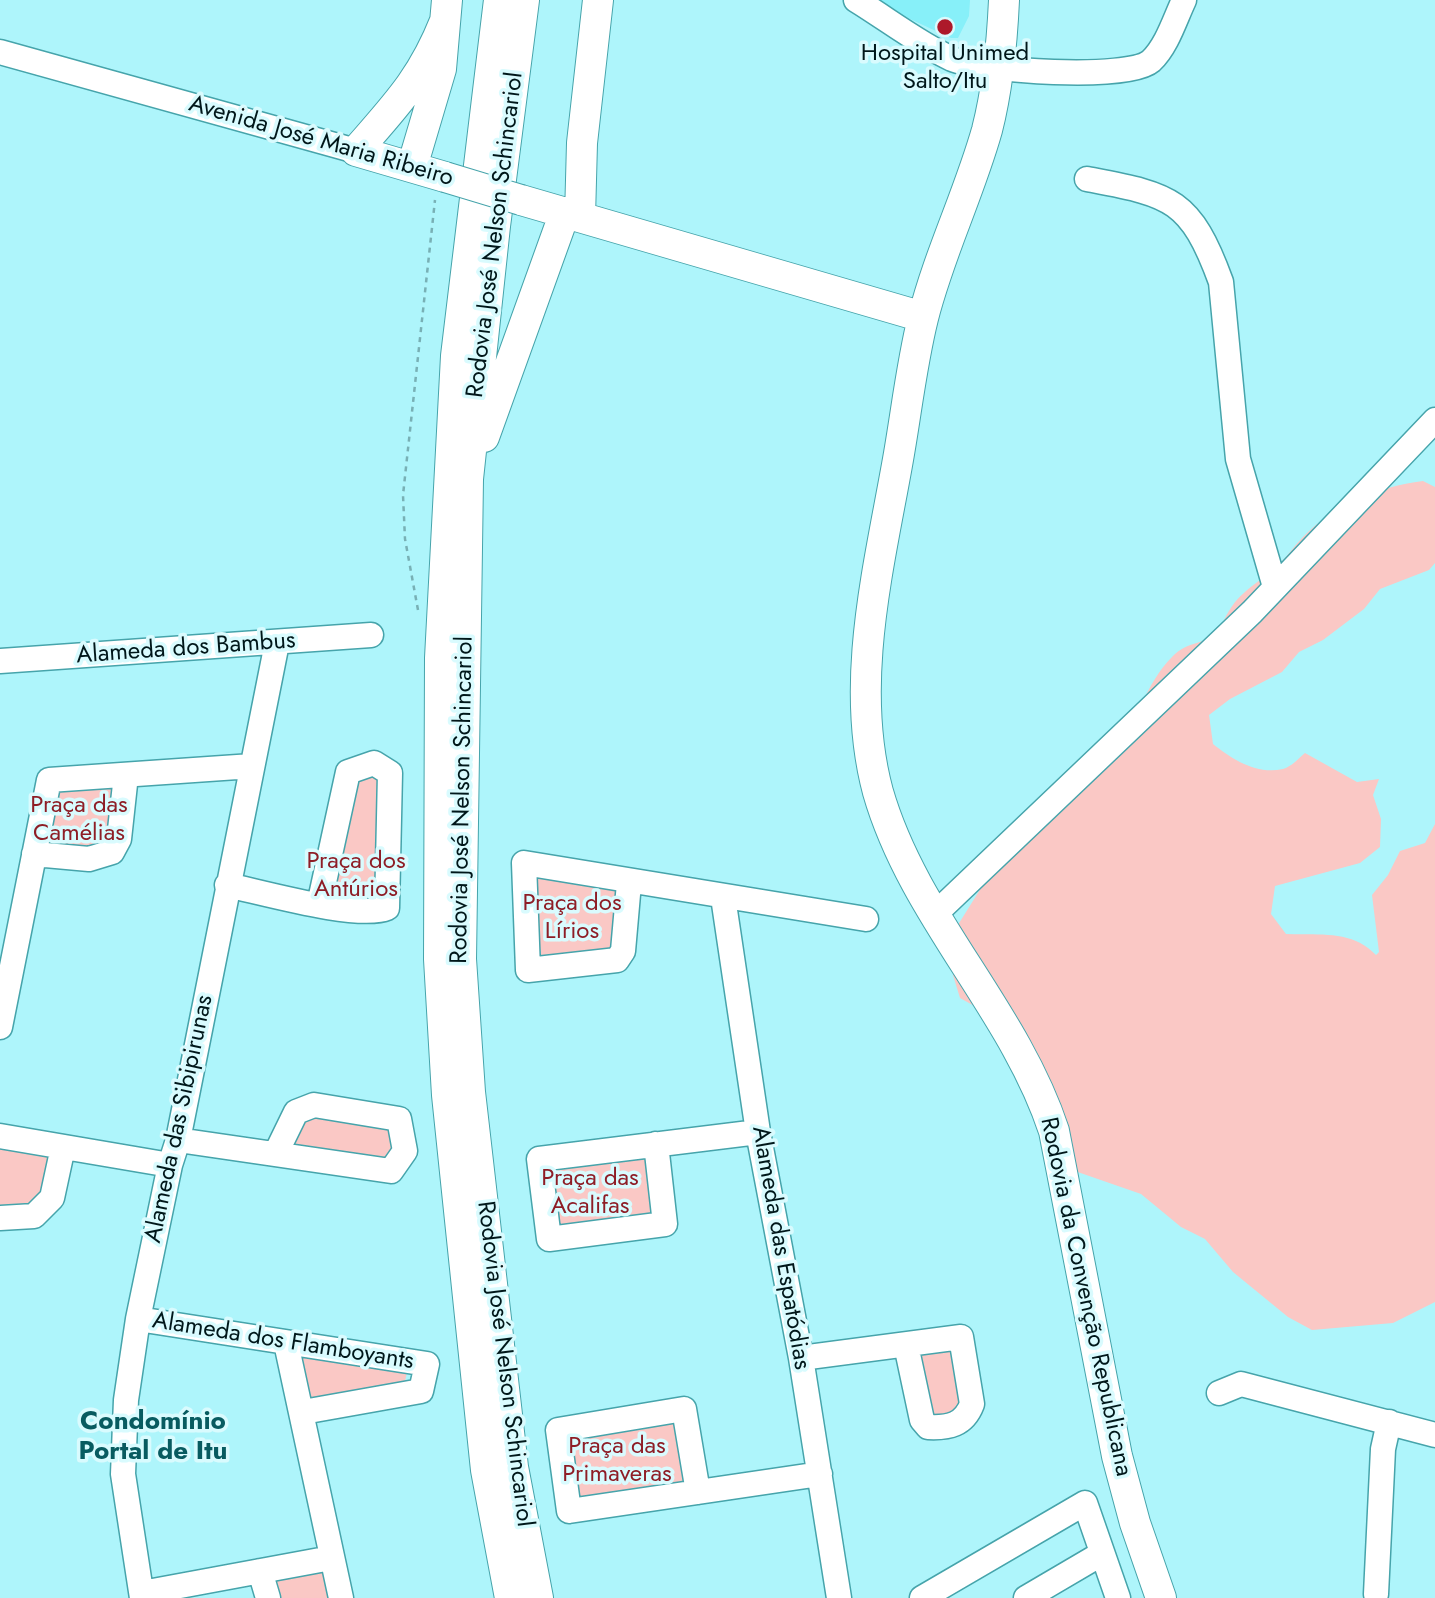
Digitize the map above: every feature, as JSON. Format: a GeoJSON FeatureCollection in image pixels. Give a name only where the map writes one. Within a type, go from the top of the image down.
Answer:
{"type":"FeatureCollection","features":[{"type":"Feature","properties":{"kind":"main road","name":"Rodovia José Nelson Schincariol"},"geometry":{"type":"LineString","coordinates":[[499,0],[456,356],[440,658],[439,959],[447,1095],[486,1470],[510,1598]]}},
{"type":"Feature","properties":{"kind":"main road","name":"Rodovia José Nelson Schincariol"},"geometry":{"type":"LineString","coordinates":[[524,0],[495,226],[468,480],[461,959],[470,1092],[513,1467],[538,1598]]}},
{"type":"Feature","properties":{"kind":"main road"},"geometry":{"type":"LineString","coordinates":[[468,480],[551,209],[582,143],[598,0]]}},
{"type":"Feature","properties":{"kind":"main road","name":"Rodovia da Convenção Republicana"},"geometry":{"type":"LineString","coordinates":[[1004,0],[999,70],[986,132],[923,317],[871,606],[867,707],[870,753],[878,791],[893,833],[933,916],[1025,1065],[1054,1131],[1117,1456],[1135,1522],[1161,1598]]}},
{"type":"Feature","properties":{"kind":"main road"},"geometry":{"type":"LineString","coordinates":[[356,151],[414,84],[428,62],[446,10]]}},
{"type":"Feature","properties":{"kind":"main road"},"geometry":{"type":"LineString","coordinates":[[412,167],[436,87],[446,10]]}},
{"type":"Feature","properties":{"kind":"main road"},"geometry":{"type":"LineString","coordinates":[[551,209],[552,195],[564,180],[582,143]]}},
{"type":"Feature","properties":{"kind":"main road","name":"Avenida José Maria Ribeiro"},"geometry":{"type":"LineString","coordinates":[[356,151],[923,317]]}},
{"type":"Feature","properties":{"kind":"street"},"geometry":{"type":"LineString","coordinates":[[856,0],[952,59],[999,70],[1113,71],[1137,69],[1151,61],[1161,48],[1184,0]]}},
{"type":"Feature","properties":{"kind":"street","name":"Avenida José Maria Ribeiro"},"geometry":{"type":"LineString","coordinates":[[0,52],[356,151]]}},
{"type":"Feature","properties":{"kind":"street"},"geometry":{"type":"LineString","coordinates":[[1087,179],[1158,194],[1168,200],[1177,206],[1199,231],[1211,256],[1221,282],[1238,459],[1275,587]]}},
{"type":"Feature","properties":{"kind":"street"},"geometry":{"type":"LineString","coordinates":[[933,916],[1275,587],[1435,420]]}},
{"type":"Feature","properties":{"kind":"street","name":"Alameda dos Bambus"},"geometry":{"type":"LineString","coordinates":[[0,661],[371,635]]}},
{"type":"Feature","properties":{"kind":"street","name":"Alameda das Sibipirunas"},"geometry":{"type":"LineString","coordinates":[[142,1596],[123,1474],[126,1400],[138,1320],[170,1165],[178,1140],[277,643]]}},
{"type":"Feature","properties":{"kind":"street"},"geometry":{"type":"LineString","coordinates":[[227,885],[319,905],[375,913],[387,908],[390,773],[374,763],[348,772],[319,905]]}},
{"type":"Feature","properties":{"kind":"street"},"geometry":{"type":"LineString","coordinates":[[0,1027],[49,780],[252,766]]}},
{"type":"Feature","properties":{"kind":"street"},"geometry":{"type":"LineString","coordinates":[[34,855],[89,859],[112,852],[119,839],[126,775]]}},
{"type":"Feature","properties":{"kind":"street"},"geometry":{"type":"LineString","coordinates":[[629,883],[623,951],[617,960],[528,970],[524,863],[629,883],[866,919]]}},
{"type":"Feature","properties":{"kind":"street","name":"Alameda das Espatódias"},"geometry":{"type":"LineString","coordinates":[[723,897],[758,1132],[800,1358],[839,1598]]}},
{"type":"Feature","properties":{"kind":"street"},"geometry":{"type":"LineString","coordinates":[[178,1140],[391,1171],[405,1151],[399,1119],[314,1105],[296,1112],[276,1153]]}},
{"type":"Feature","properties":{"kind":"street"},"geometry":{"type":"LineString","coordinates":[[656,1144],[665,1224],[549,1239],[538,1159],[656,1144],[758,1132]]}},
{"type":"Feature","properties":{"kind":"street"},"geometry":{"type":"LineString","coordinates":[[0,1136],[170,1165]]}},
{"type":"Feature","properties":{"kind":"street"},"geometry":{"type":"LineString","coordinates":[[0,1218],[34,1216],[52,1198],[63,1147]]}},
{"type":"Feature","properties":{"kind":"street","name":"Alameda dos Flamboyants"},"geometry":{"type":"LineString","coordinates":[[138,1320],[427,1364],[421,1391],[303,1412]]}},
{"type":"Feature","properties":{"kind":"street"},"geometry":{"type":"LineString","coordinates":[[800,1358],[961,1337],[972,1404],[961,1422],[945,1427],[928,1427],[922,1420],[906,1345]]}},
{"type":"Feature","properties":{"kind":"street"},"geometry":{"type":"LineString","coordinates":[[286,1343],[341,1598]]}},
{"type":"Feature","properties":{"kind":"street"},"geometry":{"type":"LineString","coordinates":[[1219,1393],[1241,1384],[1435,1434]]}},
{"type":"Feature","properties":{"kind":"street"},"geometry":{"type":"LineString","coordinates":[[698,1492],[684,1409],[558,1430],[569,1511],[698,1492],[820,1474]]}},
{"type":"Feature","properties":{"kind":"street"},"geometry":{"type":"LineString","coordinates":[[1376,1594],[1383,1449],[1389,1422]]}},
{"type":"Feature","properties":{"kind":"street"},"geometry":{"type":"LineString","coordinates":[[922,1598],[1085,1503],[1118,1598]]}},
{"type":"Feature","properties":{"kind":"street"},"geometry":{"type":"LineString","coordinates":[[1027,1598],[1101,1554]]}},
{"type":"Feature","properties":{"kind":"street"},"geometry":{"type":"LineString","coordinates":[[142,1596],[331,1558]]}},
{"type":"Feature","properties":{"kind":"street"},"geometry":{"type":"LineString","coordinates":[[260,1571],[268,1598]]}},
{"type":"Feature","properties":{"kind":"shaded area","name":"Hospital Unimed Salto/Itu"},"geometry":{"type":"Polygon","coordinates":[[[869,0],[970,0],[969,16],[958,38],[951,38],[869,0]]]}},
{"type":"Feature","properties":{"kind":"green space"},"geometry":{"type":"Polygon","coordinates":[[[1423,481],[1435,487],[1435,563],[1429,570],[1380,589],[1364,609],[1323,640],[1299,652],[1282,672],[1230,699],[1209,715],[1213,744],[1254,768],[1283,769],[1305,753],[1357,782],[1379,779],[1373,795],[1381,819],[1380,847],[1360,863],[1275,886],[1271,914],[1286,934],[1323,934],[1346,938],[1357,941],[1376,955],[1379,952],[1372,895],[1388,875],[1400,851],[1425,843],[1435,824],[1435,1302],[1393,1323],[1312,1330],[1288,1317],[1233,1272],[1205,1239],[1181,1227],[1141,1194],[1069,1169],[1003,1022],[960,998],[953,975],[951,950],[956,928],[981,888],[1117,750],[1155,678],[1172,657],[1184,648],[1219,633],[1229,611],[1241,596],[1278,565],[1303,537],[1329,515],[1374,493],[1423,481]]]}},
{"type":"Feature","properties":{"kind":"green space","name":"Praça dos Antúrios"},"geometry":{"type":"Polygon","coordinates":[[[350,775],[384,776],[382,898],[364,904],[325,896],[350,775]]]}},
{"type":"Feature","properties":{"kind":"green space","name":"Praça das Camélias"},"geometry":{"type":"Polygon","coordinates":[[[115,779],[109,847],[38,850],[51,781],[115,779]]]}},
{"type":"Feature","properties":{"kind":"green space","name":"Praça dos Lírios"},"geometry":{"type":"Polygon","coordinates":[[[531,876],[620,889],[610,952],[541,955],[531,876]]]}},
{"type":"Feature","properties":{"kind":"green space"},"geometry":{"type":"Polygon","coordinates":[[[297,1115],[393,1123],[397,1160],[284,1148],[297,1115]]]}},
{"type":"Feature","properties":{"kind":"green space"},"geometry":{"type":"Polygon","coordinates":[[[0,1138],[61,1148],[51,1196],[0,1216],[0,1138]]]}},
{"type":"Feature","properties":{"kind":"green space","name":"Praça das Acalifas"},"geometry":{"type":"Polygon","coordinates":[[[650,1150],[655,1212],[558,1231],[549,1167],[650,1150]]]}},
{"type":"Feature","properties":{"kind":"green space"},"geometry":{"type":"Polygon","coordinates":[[[956,1341],[965,1412],[931,1423],[909,1348],[956,1341]]]}},
{"type":"Feature","properties":{"kind":"green space"},"geometry":{"type":"Polygon","coordinates":[[[300,1354],[408,1368],[403,1390],[310,1400],[300,1354]]]}},
{"type":"Feature","properties":{"kind":"green space","name":"Praça das Primaveras"},"geometry":{"type":"Polygon","coordinates":[[[680,1416],[688,1485],[574,1503],[564,1432],[680,1416]]]}},
{"type":"Feature","properties":{"kind":"green space"},"geometry":{"type":"Polygon","coordinates":[[[328,1565],[334,1598],[272,1598],[265,1578],[328,1565]]]}},
{"type":"Feature","properties":{"kind":"place","name":"Hospital Unimed Salto/Itu"},"geometry":{"type":"Point","coordinates":[945,27]}},
{"type":"Feature","properties":{"kind":"district","name":"Condomínio Portal de Itu"},"geometry":{"type":"Point","coordinates":[153,1438]}}]}
